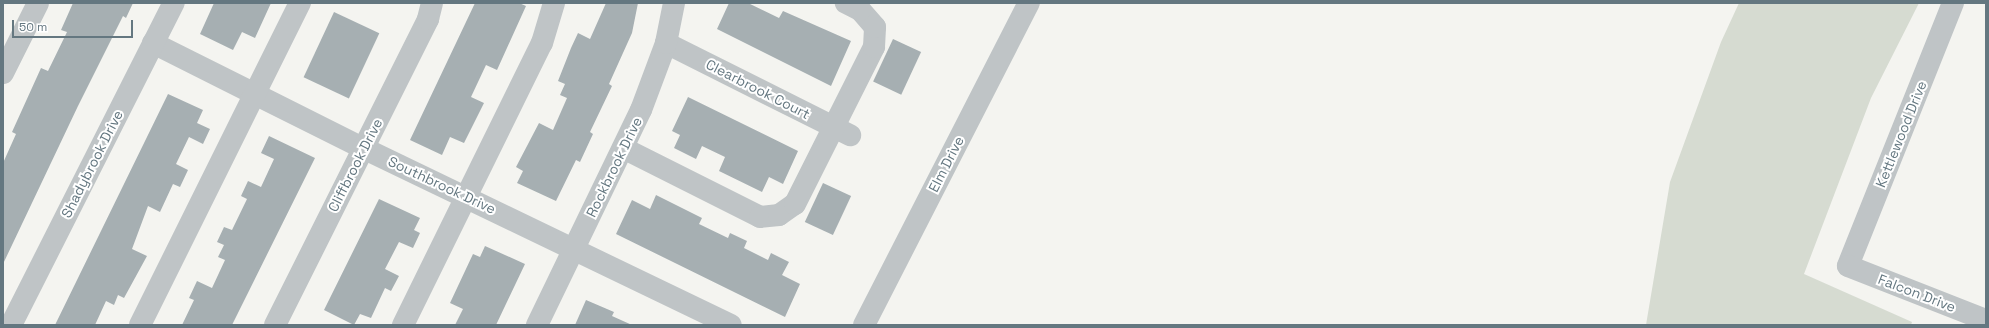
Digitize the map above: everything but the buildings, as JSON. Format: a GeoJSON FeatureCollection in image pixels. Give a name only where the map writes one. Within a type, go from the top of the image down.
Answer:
{"type":"FeatureCollection","features":[{"type":"Feature","properties":{"kind":"street"},"geometry":{"type":"LineString","coordinates":[[3,73],[38,3]]}},
{"type":"Feature","properties":{"kind":"street","name":"Shadybrook Drive"},"geometry":{"type":"LineString","coordinates":[[11,325],[174,3]]}},
{"type":"Feature","properties":{"kind":"street"},"geometry":{"type":"LineString","coordinates":[[140,325],[300,3]]}},
{"type":"Feature","properties":{"kind":"street","name":"Cliffbrook Drive"},"geometry":{"type":"LineString","coordinates":[[274,325],[428,19],[432,3]]}},
{"type":"Feature","properties":{"kind":"street"},"geometry":{"type":"LineString","coordinates":[[403,325],[468,198],[542,43],[554,3]]}},
{"type":"Feature","properties":{"kind":"street","name":"Rockbrook Drive"},"geometry":{"type":"LineString","coordinates":[[537,325],[641,110],[666,43],[674,3]]}},
{"type":"Feature","properties":{"kind":"street"},"geometry":{"type":"LineString","coordinates":[[623,148],[760,217],[779,215],[795,204],[841,131],[874,47],[875,27],[860,10],[846,3]]}},
{"type":"Feature","properties":{"kind":"street","name":"Elm Drive"},"geometry":{"type":"LineString","coordinates":[[864,325],[1029,3]]}},
{"type":"Feature","properties":{"kind":"street","name":"Kettlewood Drive"},"geometry":{"type":"LineString","coordinates":[[1848,266],[1954,3]]}},
{"type":"Feature","properties":{"kind":"street","name":"Southbrook Drive"},"geometry":{"type":"LineString","coordinates":[[153,43],[363,148],[732,325]]}},
{"type":"Feature","properties":{"kind":"street","name":"Clearbrook Court"},"geometry":{"type":"LineString","coordinates":[[666,43],[841,131]]}},
{"type":"Feature","properties":{"kind":"street","name":"Falcon Drive"},"geometry":{"type":"LineString","coordinates":[[1848,266],[1986,320]]}},
{"type":"Feature","properties":{"kind":"shaded area"},"geometry":{"type":"Polygon","coordinates":[[[1739,3],[1919,3],[1871,98],[1804,274],[1912,322],[1911,325],[1646,325],[1670,182],[1721,42],[1739,3]]]}}]}
